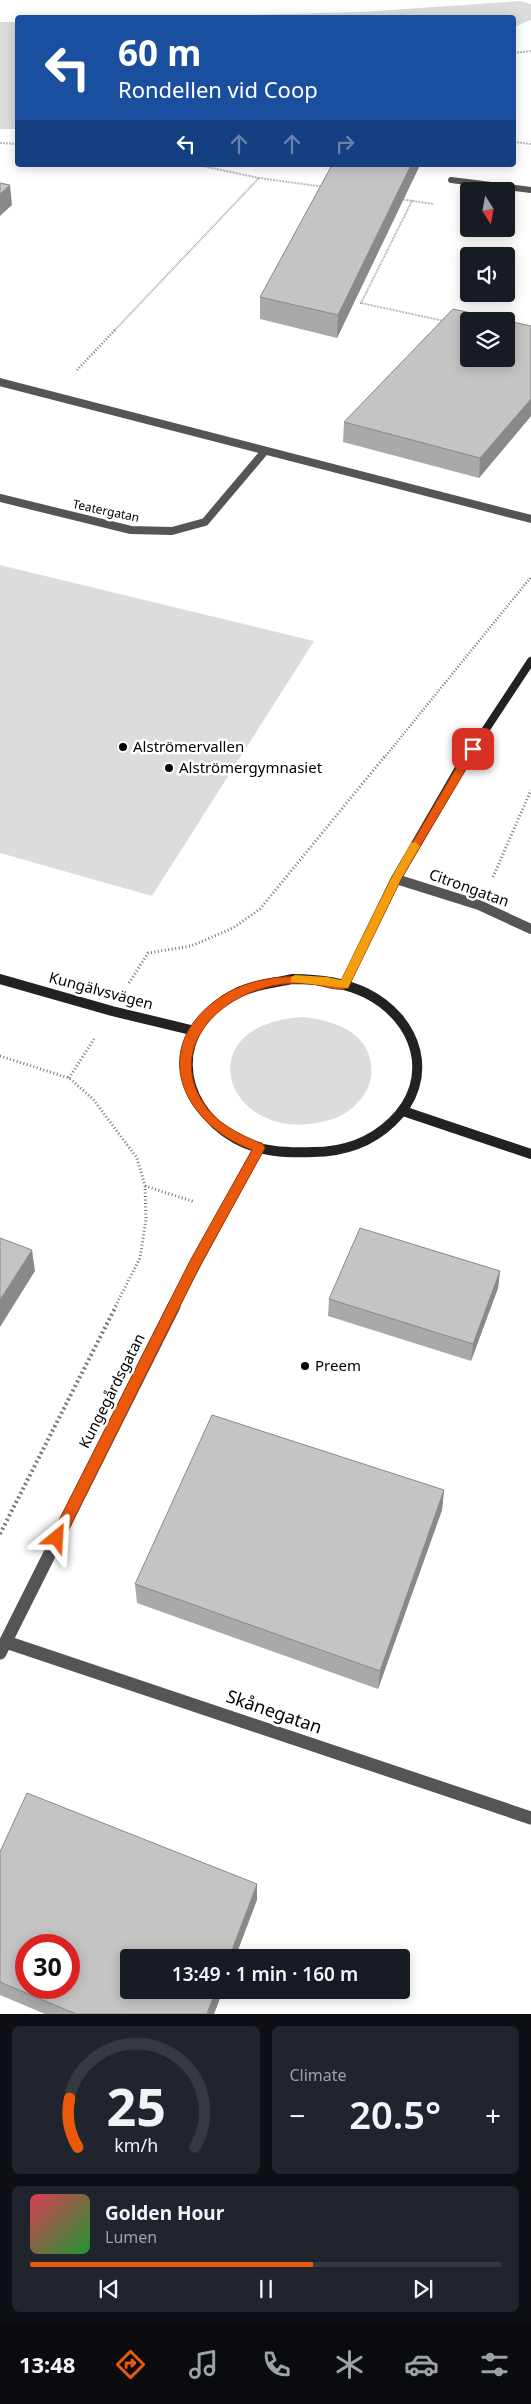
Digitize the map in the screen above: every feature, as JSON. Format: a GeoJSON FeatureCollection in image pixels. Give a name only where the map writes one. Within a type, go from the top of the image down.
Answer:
{"type":"FeatureCollection","features":[{"type":"Feature","properties":{"kind":"main road"},"geometry":{"type":"LineString","coordinates":[[344,985],[396,879],[463,763],[531,661]]}},
{"type":"Feature","properties":{"kind":"main road","name":"Kungälvsvägen"},"geometry":{"type":"LineString","coordinates":[[0,978],[112,1011],[195,1031]]}},
{"type":"Feature","properties":{"kind":"main road"},"geometry":{"type":"LineString","coordinates":[[301,979],[327,981],[344,985],[366,994],[385,1006],[401,1021],[412,1037],[418,1056],[419,1075],[414,1094],[403,1111],[380,1132],[366,1141],[332,1152],[295,1154],[259,1148],[243,1142],[217,1126],[197,1104],[189,1086],[185,1067],[189,1042],[203,1019],[227,999],[274,981],[301,979]]}},
{"type":"Feature","properties":{"kind":"main road"},"geometry":{"type":"LineString","coordinates":[[403,1111],[531,1154]]}},
{"type":"Feature","properties":{"kind":"street"},"geometry":{"type":"LineString","coordinates":[[451,180],[531,190]]}},
{"type":"Feature","properties":{"kind":"street"},"geometry":{"type":"LineString","coordinates":[[0,382],[531,519]]}},
{"type":"Feature","properties":{"kind":"street","name":"Teatergatan"},"geometry":{"type":"LineString","coordinates":[[0,498],[131,530],[172,531],[205,522],[265,451]]}},
{"type":"Feature","properties":{"kind":"street","name":"Citrongatan"},"geometry":{"type":"LineString","coordinates":[[396,879],[479,905],[531,929]]}},
{"type":"Feature","properties":{"kind":"street","name":"Kungegårdsgatan"},"geometry":{"type":"LineString","coordinates":[[3,1647],[223,1210],[259,1148]]}},
{"type":"Feature","properties":{"kind":"street","name":"Skånegatan"},"geometry":{"type":"LineString","coordinates":[[3,1647],[531,1818]]}},
{"type":"Feature","properties":{"kind":"path"},"geometry":{"type":"LineString","coordinates":[[516,53],[531,51]]}},
{"type":"Feature","properties":{"kind":"path"},"geometry":{"type":"LineString","coordinates":[[516,142],[531,144]]}},
{"type":"Feature","properties":{"kind":"path"},"geometry":{"type":"LineString","coordinates":[[0,143],[15,144]]}},
{"type":"Feature","properties":{"kind":"path"},"geometry":{"type":"LineString","coordinates":[[207,167],[259,178],[327,188]]}},
{"type":"Feature","properties":{"kind":"path"},"geometry":{"type":"LineString","coordinates":[[52,396],[259,178]]}},
{"type":"Feature","properties":{"kind":"path"},"geometry":{"type":"LineString","coordinates":[[393,198],[440,205]]}},
{"type":"Feature","properties":{"kind":"path"},"geometry":{"type":"LineString","coordinates":[[412,201],[361,303],[451,322]]}},
{"type":"Feature","properties":{"kind":"path"},"geometry":{"type":"LineString","coordinates":[[68,1078],[148,953],[191,946],[233,928],[260,909],[531,577]]}},
{"type":"Feature","properties":{"kind":"path"},"geometry":{"type":"LineString","coordinates":[[479,905],[498,867],[531,790]]}},
{"type":"Feature","properties":{"kind":"path"},"geometry":{"type":"LineString","coordinates":[[0,1056],[68,1078],[93,1099],[136,1158],[145,1186],[146,1220],[140,1258],[0,1534]]}},
{"type":"Feature","properties":{"kind":"path"},"geometry":{"type":"LineString","coordinates":[[145,1186],[223,1210]]}},
{"type":"Feature","properties":{"kind":"shaded area"},"geometry":{"type":"Polygon","coordinates":[[[520,1],[531,4],[531,20],[516,26],[516,15],[249,15],[362,12],[520,1]]]}},
{"type":"Feature","properties":{"kind":"shaded area"},"geometry":{"type":"Polygon","coordinates":[[[0,22],[15,22],[15,129],[0,129],[0,22]]]}},
{"type":"Feature","properties":{"kind":"shaded area","name":"Alströmervallen"},"geometry":{"type":"Polygon","coordinates":[[[0,565],[314,641],[152,896],[0,853],[0,565]]]}},
{"type":"Feature","properties":{"kind":"shaded area"},"geometry":{"type":"Polygon","coordinates":[[[304,1017],[335,1024],[344,1028],[361,1041],[367,1049],[370,1059],[370,1080],[361,1098],[351,1109],[339,1116],[316,1123],[284,1123],[258,1114],[240,1098],[231,1078],[232,1057],[243,1038],[267,1024],[304,1017]]]}},
{"type":"Feature","properties":{"kind":"building"},"geometry":{"type":"Polygon","coordinates":[[[331,167],[410,167],[338,315],[260,297],[331,167]]]}},
{"type":"Feature","properties":{"kind":"building"},"geometry":{"type":"Polygon","coordinates":[[[0,183],[10,185],[0,194],[0,183]]]}},
{"type":"Feature","properties":{"kind":"building"},"geometry":{"type":"Polygon","coordinates":[[[453,309],[467,312],[460,312],[460,367],[515,367],[515,323],[531,326],[531,399],[480,458],[344,422],[453,309]]]}},
{"type":"Feature","properties":{"kind":"building"},"geometry":{"type":"Polygon","coordinates":[[[360,1228],[500,1271],[473,1344],[329,1299],[360,1228]]]}},
{"type":"Feature","properties":{"kind":"building"},"geometry":{"type":"Polygon","coordinates":[[[0,1238],[32,1250],[0,1300],[0,1238]]]}},
{"type":"Feature","properties":{"kind":"building"},"geometry":{"type":"Polygon","coordinates":[[[212,1415],[444,1490],[380,1671],[135,1584],[212,1415]]]}},
{"type":"Feature","properties":{"kind":"building"},"geometry":{"type":"Polygon","coordinates":[[[27,1793],[257,1884],[232,1949],[120,1949],[120,1999],[213,1999],[207,2014],[76,2014],[40,1999],[80,1999],[80,1934],[15,1934],[15,1988],[0,1982],[0,1852],[27,1793]]]}},
{"type":"Feature","properties":{"kind":"slow traffic"},"geometry":{"type":"LineString","coordinates":[[295,979],[327,981],[344,985],[396,879],[415,846]]}},
{"type":"Feature","properties":{"kind":"place","name":"Alströmervallen"},"geometry":{"type":"Point","coordinates":[123,747]}},
{"type":"Feature","properties":{"kind":"place","name":"Alströmergymnasiet"},"geometry":{"type":"Point","coordinates":[169,768]}},
{"type":"Feature","properties":{"kind":"place","name":"Preem"},"geometry":{"type":"Point","coordinates":[305,1366]}},
{"type":"Feature","properties":{"kind":"route"},"geometry":{"type":"LineString","coordinates":[[57,1538],[195,1262],[259,1148],[243,1142],[217,1126],[197,1104],[187,1080],[185,1067],[189,1042],[203,1019],[214,1008],[242,991],[274,981],[310,979],[344,985],[396,879],[473,749]]}}]}
